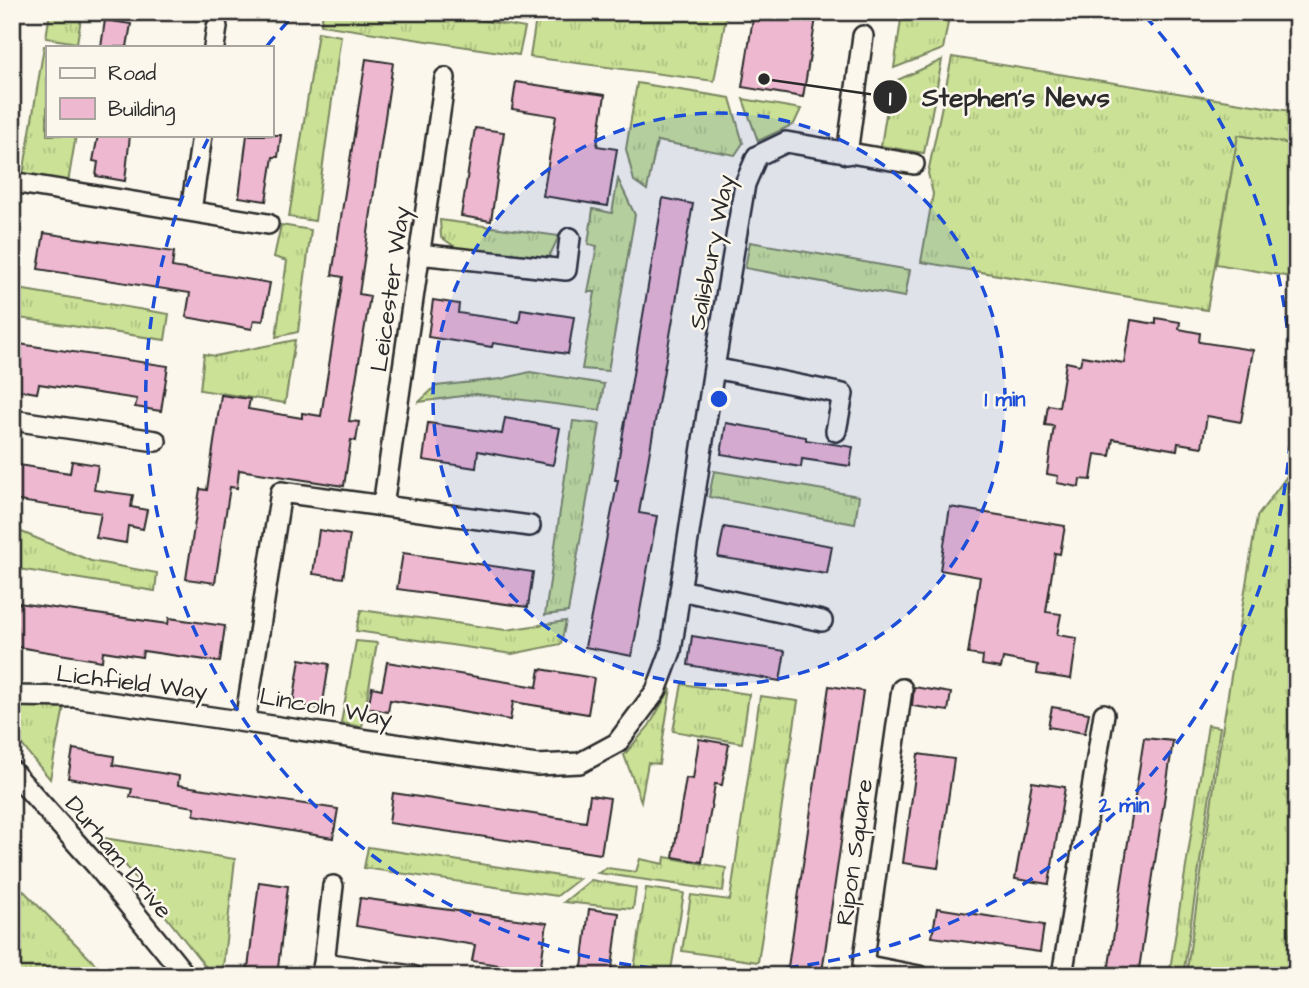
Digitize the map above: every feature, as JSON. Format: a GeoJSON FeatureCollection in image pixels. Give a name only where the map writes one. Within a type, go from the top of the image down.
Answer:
{"type":"FeatureCollection","features":[{"type":"Feature","properties":{"kind":"street"},"geometry":{"type":"LineString","coordinates":[[214,46],[217,27]]}},
{"type":"Feature","properties":{"kind":"street"},"geometry":{"type":"LineString","coordinates":[[847,154],[863,36]]}},
{"type":"Feature","properties":{"kind":"street","name":"Leicester Way"},"geometry":{"type":"LineString","coordinates":[[383,506],[445,78]]}},
{"type":"Feature","properties":{"kind":"street"},"geometry":{"type":"LineString","coordinates":[[191,211],[202,136]]}},
{"type":"Feature","properties":{"kind":"street","name":"Salisbury Way"},"geometry":{"type":"LineString","coordinates":[[714,368],[745,184],[757,156],[786,142],[914,164]]}},
{"type":"Feature","properties":{"kind":"street"},"geometry":{"type":"LineString","coordinates":[[12,182],[268,224]]}},
{"type":"Feature","properties":{"kind":"street"},"geometry":{"type":"LineString","coordinates":[[419,254],[566,270],[570,238]]}},
{"type":"Feature","properties":{"kind":"street"},"geometry":{"type":"LineString","coordinates":[[714,368],[842,394],[836,431]]}},
{"type":"Feature","properties":{"kind":"street","name":"Lincoln Way"},"geometry":{"type":"LineString","coordinates":[[530,526],[281,492],[245,722],[537,765],[580,763],[617,743],[656,691],[671,650],[714,368]]}},
{"type":"Feature","properties":{"kind":"street"},"geometry":{"type":"LineString","coordinates":[[12,420],[156,441]]}},
{"type":"Feature","properties":{"kind":"street"},"geometry":{"type":"LineString","coordinates":[[680,590],[822,621]]}},
{"type":"Feature","properties":{"kind":"street","name":"Ripon Square"},"geometry":{"type":"LineString","coordinates":[[902,689],[863,965],[919,976]]}},
{"type":"Feature","properties":{"kind":"street","name":"Lichfield Way"},"geometry":{"type":"LineString","coordinates":[[12,696],[75,696],[245,722]]}},
{"type":"Feature","properties":{"kind":"street"},"geometry":{"type":"LineString","coordinates":[[1062,976],[1104,714]]}},
{"type":"Feature","properties":{"kind":"street","name":"Durham Drive"},"geometry":{"type":"LineString","coordinates":[[12,771],[96,865],[186,976]]}},
{"type":"Feature","properties":{"kind":"street"},"geometry":{"type":"LineString","coordinates":[[333,886],[322,970],[412,976]]}},
{"type":"Feature","properties":{"kind":"green space"},"geometry":{"type":"Polygon","coordinates":[[[50,12],[82,12],[77,43],[46,38],[50,12]]]}},
{"type":"Feature","properties":{"kind":"green space"},"geometry":{"type":"Polygon","coordinates":[[[323,12],[436,12],[525,28],[519,55],[321,25],[323,12]]]}},
{"type":"Feature","properties":{"kind":"green space"},"geometry":{"type":"Polygon","coordinates":[[[537,12],[727,12],[714,81],[530,57],[537,12]]]}},
{"type":"Feature","properties":{"kind":"green space"},"geometry":{"type":"Polygon","coordinates":[[[857,12],[950,12],[943,49],[894,68],[901,20],[857,12]]]}},
{"type":"Feature","properties":{"kind":"green space"},"geometry":{"type":"Polygon","coordinates":[[[318,32],[341,36],[315,221],[289,217],[318,32]]]}},
{"type":"Feature","properties":{"kind":"green space"},"geometry":{"type":"Polygon","coordinates":[[[46,46],[46,136],[76,136],[68,183],[23,175],[46,46]]]}},
{"type":"Feature","properties":{"kind":"green space"},"geometry":{"type":"Polygon","coordinates":[[[952,57],[1297,112],[1297,145],[1238,136],[1207,310],[921,262],[933,194],[928,173],[952,57]]]}},
{"type":"Feature","properties":{"kind":"green space"},"geometry":{"type":"Polygon","coordinates":[[[942,60],[924,153],[881,146],[891,83],[942,60]]]}},
{"type":"Feature","properties":{"kind":"green space"},"geometry":{"type":"Polygon","coordinates":[[[637,83],[730,98],[743,143],[735,155],[657,141],[647,190],[634,181],[626,149],[637,83]]]}},
{"type":"Feature","properties":{"kind":"green space"},"geometry":{"type":"Polygon","coordinates":[[[743,99],[801,109],[794,124],[758,141],[743,99]]]}},
{"type":"Feature","properties":{"kind":"green space"},"geometry":{"type":"Polygon","coordinates":[[[1238,135],[1297,145],[1297,278],[1216,264],[1238,135]]]}},
{"type":"Feature","properties":{"kind":"green space"},"geometry":{"type":"Polygon","coordinates":[[[618,179],[635,215],[608,371],[582,369],[595,292],[588,292],[597,246],[588,244],[593,209],[612,213],[618,179]]]}},
{"type":"Feature","properties":{"kind":"green space"},"geometry":{"type":"Polygon","coordinates":[[[440,220],[559,236],[549,257],[528,260],[458,249],[441,237],[440,220]]]}},
{"type":"Feature","properties":{"kind":"green space"},"geometry":{"type":"Polygon","coordinates":[[[281,225],[311,230],[298,332],[276,337],[287,261],[274,257],[281,225]]]}},
{"type":"Feature","properties":{"kind":"green space"},"geometry":{"type":"Polygon","coordinates":[[[750,242],[910,270],[905,297],[745,268],[750,242]]]}},
{"type":"Feature","properties":{"kind":"green space"},"geometry":{"type":"Polygon","coordinates":[[[12,288],[169,314],[165,340],[12,317],[12,288]]]}},
{"type":"Feature","properties":{"kind":"green space"},"geometry":{"type":"Polygon","coordinates":[[[295,340],[285,403],[200,390],[204,354],[215,356],[295,340]]]}},
{"type":"Feature","properties":{"kind":"green space"},"geometry":{"type":"Polygon","coordinates":[[[530,372],[604,384],[600,410],[476,394],[419,402],[436,386],[501,379],[530,372]]]}},
{"type":"Feature","properties":{"kind":"green space"},"geometry":{"type":"Polygon","coordinates":[[[573,421],[600,424],[568,612],[545,615],[573,421]]]}},
{"type":"Feature","properties":{"kind":"green space"},"geometry":{"type":"Polygon","coordinates":[[[1297,437],[1297,976],[1186,976],[1257,517],[1292,469],[1297,437]]]}},
{"type":"Feature","properties":{"kind":"green space"},"geometry":{"type":"Polygon","coordinates":[[[714,471],[859,496],[855,524],[709,497],[714,471]]]}},
{"type":"Feature","properties":{"kind":"green space"},"geometry":{"type":"Polygon","coordinates":[[[12,528],[91,561],[157,573],[155,591],[12,568],[12,528]]]}},
{"type":"Feature","properties":{"kind":"green space"},"geometry":{"type":"Polygon","coordinates":[[[361,610],[506,630],[566,621],[561,644],[512,654],[356,631],[361,610]]]}},
{"type":"Feature","properties":{"kind":"green space"},"geometry":{"type":"Polygon","coordinates":[[[356,641],[377,643],[362,727],[341,723],[356,641]]]}},
{"type":"Feature","properties":{"kind":"green space"},"geometry":{"type":"Polygon","coordinates":[[[682,684],[749,694],[742,743],[673,731],[682,684]]]}},
{"type":"Feature","properties":{"kind":"green space"},"geometry":{"type":"Polygon","coordinates":[[[671,688],[659,764],[648,763],[641,801],[624,755],[649,726],[671,688]]]}},
{"type":"Feature","properties":{"kind":"green space"},"geometry":{"type":"Polygon","coordinates":[[[760,696],[798,701],[758,962],[682,951],[691,895],[730,900],[760,696]]]}},
{"type":"Feature","properties":{"kind":"green space"},"geometry":{"type":"Polygon","coordinates":[[[33,704],[64,707],[50,779],[24,747],[13,728],[14,710],[33,704]]]}},
{"type":"Feature","properties":{"kind":"green space"},"geometry":{"type":"Polygon","coordinates":[[[1208,725],[1220,727],[1183,976],[1169,976],[1208,725]]]}},
{"type":"Feature","properties":{"kind":"green space"},"geometry":{"type":"Polygon","coordinates":[[[104,838],[235,859],[222,976],[213,976],[104,838]]]}},
{"type":"Feature","properties":{"kind":"green space"},"geometry":{"type":"Polygon","coordinates":[[[368,847],[579,879],[557,896],[364,868],[368,847]]]}},
{"type":"Feature","properties":{"kind":"green space"},"geometry":{"type":"Polygon","coordinates":[[[665,857],[726,868],[723,891],[598,873],[607,868],[636,872],[640,859],[664,864],[665,857]]]}},
{"type":"Feature","properties":{"kind":"green space"},"geometry":{"type":"Polygon","coordinates":[[[12,879],[107,976],[12,976],[12,879]]]}},
{"type":"Feature","properties":{"kind":"green space"},"geometry":{"type":"Polygon","coordinates":[[[591,880],[636,888],[633,909],[564,902],[591,880]]]}},
{"type":"Feature","properties":{"kind":"green space"},"geometry":{"type":"Polygon","coordinates":[[[646,888],[684,893],[670,976],[633,976],[646,888]]]}},
{"type":"Feature","properties":{"kind":"building"},"geometry":{"type":"Polygon","coordinates":[[[754,12],[817,12],[803,97],[742,87],[754,12]]]}},
{"type":"Feature","properties":{"kind":"building"},"geometry":{"type":"Polygon","coordinates":[[[105,20],[131,24],[127,46],[101,46],[105,20]]]}},
{"type":"Feature","properties":{"kind":"building"},"geometry":{"type":"Polygon","coordinates":[[[366,59],[393,63],[359,294],[370,296],[349,421],[359,422],[356,441],[351,440],[344,486],[239,470],[237,488],[230,487],[215,583],[186,579],[200,489],[207,490],[221,395],[250,399],[248,409],[302,418],[302,413],[321,416],[343,277],[332,275],[366,59]]]}},
{"type":"Feature","properties":{"kind":"building"},"geometry":{"type":"Polygon","coordinates":[[[516,82],[605,95],[597,146],[617,149],[608,206],[543,196],[556,116],[512,109],[516,82]]]}},
{"type":"Feature","properties":{"kind":"building"},"geometry":{"type":"Polygon","coordinates":[[[475,128],[504,132],[491,221],[461,216],[475,128]]]}},
{"type":"Feature","properties":{"kind":"building"},"geometry":{"type":"Polygon","coordinates":[[[281,135],[278,157],[273,157],[266,201],[239,197],[247,136],[281,135]]]}},
{"type":"Feature","properties":{"kind":"building"},"geometry":{"type":"Polygon","coordinates":[[[98,136],[130,136],[125,181],[96,176],[98,162],[93,161],[98,136]]]}},
{"type":"Feature","properties":{"kind":"building"},"geometry":{"type":"Polygon","coordinates":[[[663,198],[693,204],[639,513],[657,516],[632,656],[585,647],[618,480],[615,480],[663,198]]]}},
{"type":"Feature","properties":{"kind":"building"},"geometry":{"type":"Polygon","coordinates":[[[44,233],[174,252],[172,267],[270,283],[263,321],[254,320],[252,329],[186,317],[190,293],[38,269],[44,233]]]}},
{"type":"Feature","properties":{"kind":"building"},"geometry":{"type":"Polygon","coordinates":[[[433,300],[459,304],[458,313],[519,322],[521,309],[574,317],[568,354],[493,343],[492,347],[428,337],[433,300]]]}},
{"type":"Feature","properties":{"kind":"building"},"geometry":{"type":"Polygon","coordinates":[[[1156,318],[1180,322],[1179,329],[1200,333],[1199,342],[1253,350],[1241,422],[1207,416],[1202,447],[1178,443],[1177,450],[1113,439],[1110,456],[1095,454],[1091,480],[1080,479],[1079,487],[1057,483],[1058,476],[1047,474],[1054,426],[1045,425],[1048,405],[1059,407],[1066,362],[1080,365],[1082,356],[1124,363],[1131,320],[1156,324],[1156,318]]]}},
{"type":"Feature","properties":{"kind":"building"},"geometry":{"type":"Polygon","coordinates":[[[19,344],[168,366],[161,411],[135,407],[137,399],[39,384],[37,393],[12,389],[19,344]]]}},
{"type":"Feature","properties":{"kind":"building"},"geometry":{"type":"Polygon","coordinates":[[[505,418],[560,428],[553,465],[478,451],[476,468],[423,460],[428,423],[502,434],[505,418]]]}},
{"type":"Feature","properties":{"kind":"building"},"geometry":{"type":"Polygon","coordinates":[[[726,423],[853,447],[850,466],[802,459],[801,467],[721,454],[726,423]]]}},
{"type":"Feature","properties":{"kind":"building"},"geometry":{"type":"Polygon","coordinates":[[[72,461],[98,465],[94,490],[133,495],[131,507],[147,510],[143,529],[128,526],[126,543],[96,538],[101,513],[12,500],[12,464],[70,473],[72,461]]]}},
{"type":"Feature","properties":{"kind":"building"},"geometry":{"type":"Polygon","coordinates":[[[950,507],[1065,526],[1060,554],[1055,553],[1046,612],[1061,614],[1057,635],[1077,638],[1071,679],[1037,674],[1038,665],[1003,658],[1001,668],[982,665],[983,656],[968,654],[980,577],[940,570],[950,507]]]}},
{"type":"Feature","properties":{"kind":"building"},"geometry":{"type":"Polygon","coordinates":[[[724,527],[832,546],[827,574],[718,557],[724,527]]]}},
{"type":"Feature","properties":{"kind":"building"},"geometry":{"type":"Polygon","coordinates":[[[319,530],[350,535],[343,578],[313,574],[319,530]]]}},
{"type":"Feature","properties":{"kind":"building"},"geometry":{"type":"Polygon","coordinates":[[[403,553],[533,572],[528,607],[397,589],[403,553]]]}},
{"type":"Feature","properties":{"kind":"building"},"geometry":{"type":"Polygon","coordinates":[[[18,603],[168,624],[169,618],[225,626],[220,662],[143,651],[142,657],[103,651],[102,661],[12,646],[18,603]]]}},
{"type":"Feature","properties":{"kind":"building"},"geometry":{"type":"Polygon","coordinates":[[[692,636],[785,651],[780,681],[688,665],[692,636]]]}},
{"type":"Feature","properties":{"kind":"building"},"geometry":{"type":"Polygon","coordinates":[[[300,659],[329,664],[322,709],[293,704],[300,659]]]}},
{"type":"Feature","properties":{"kind":"building"},"geometry":{"type":"Polygon","coordinates":[[[387,662],[537,687],[540,669],[594,678],[588,714],[513,702],[510,720],[390,700],[388,712],[368,708],[372,687],[382,689],[387,662]]]}},
{"type":"Feature","properties":{"kind":"building"},"geometry":{"type":"Polygon","coordinates":[[[829,686],[863,691],[822,972],[788,967],[829,686]]]}},
{"type":"Feature","properties":{"kind":"building"},"geometry":{"type":"Polygon","coordinates":[[[914,687],[951,693],[948,711],[912,706],[914,687]]]}},
{"type":"Feature","properties":{"kind":"building"},"geometry":{"type":"Polygon","coordinates":[[[1052,707],[1089,713],[1085,733],[1048,727],[1052,707]]]}},
{"type":"Feature","properties":{"kind":"building"},"geometry":{"type":"Polygon","coordinates":[[[1144,738],[1173,741],[1138,976],[1129,976],[1108,972],[1144,738]]]}},
{"type":"Feature","properties":{"kind":"building"},"geometry":{"type":"Polygon","coordinates":[[[699,739],[729,744],[722,785],[715,784],[702,862],[673,857],[686,778],[693,779],[699,739]]]}},
{"type":"Feature","properties":{"kind":"building"},"geometry":{"type":"Polygon","coordinates":[[[73,749],[114,756],[113,765],[179,776],[178,785],[338,809],[333,838],[194,815],[195,807],[130,797],[132,789],[68,778],[73,749]]]}},
{"type":"Feature","properties":{"kind":"building"},"geometry":{"type":"Polygon","coordinates":[[[918,754],[954,759],[938,868],[903,863],[918,754]]]}},
{"type":"Feature","properties":{"kind":"building"},"geometry":{"type":"Polygon","coordinates":[[[1032,782],[1065,787],[1049,884],[1015,879],[1032,782]]]}},
{"type":"Feature","properties":{"kind":"building"},"geometry":{"type":"Polygon","coordinates":[[[393,793],[586,822],[590,795],[610,798],[601,854],[389,823],[393,793]]]}},
{"type":"Feature","properties":{"kind":"building"},"geometry":{"type":"Polygon","coordinates":[[[259,882],[288,886],[277,976],[247,976],[259,882]]]}},
{"type":"Feature","properties":{"kind":"building"},"geometry":{"type":"Polygon","coordinates":[[[360,898],[547,923],[540,971],[472,961],[475,945],[356,926],[360,898]]]}},
{"type":"Feature","properties":{"kind":"building"},"geometry":{"type":"Polygon","coordinates":[[[937,908],[1044,925],[1040,952],[932,937],[937,908]]]}},
{"type":"Feature","properties":{"kind":"building"},"geometry":{"type":"Polygon","coordinates":[[[589,909],[619,913],[611,976],[581,976],[589,909]]]}},
{"type":"Feature","properties":{"kind":"place","name":"Stephen's News"},"geometry":{"type":"Point","coordinates":[764,79]}}]}
